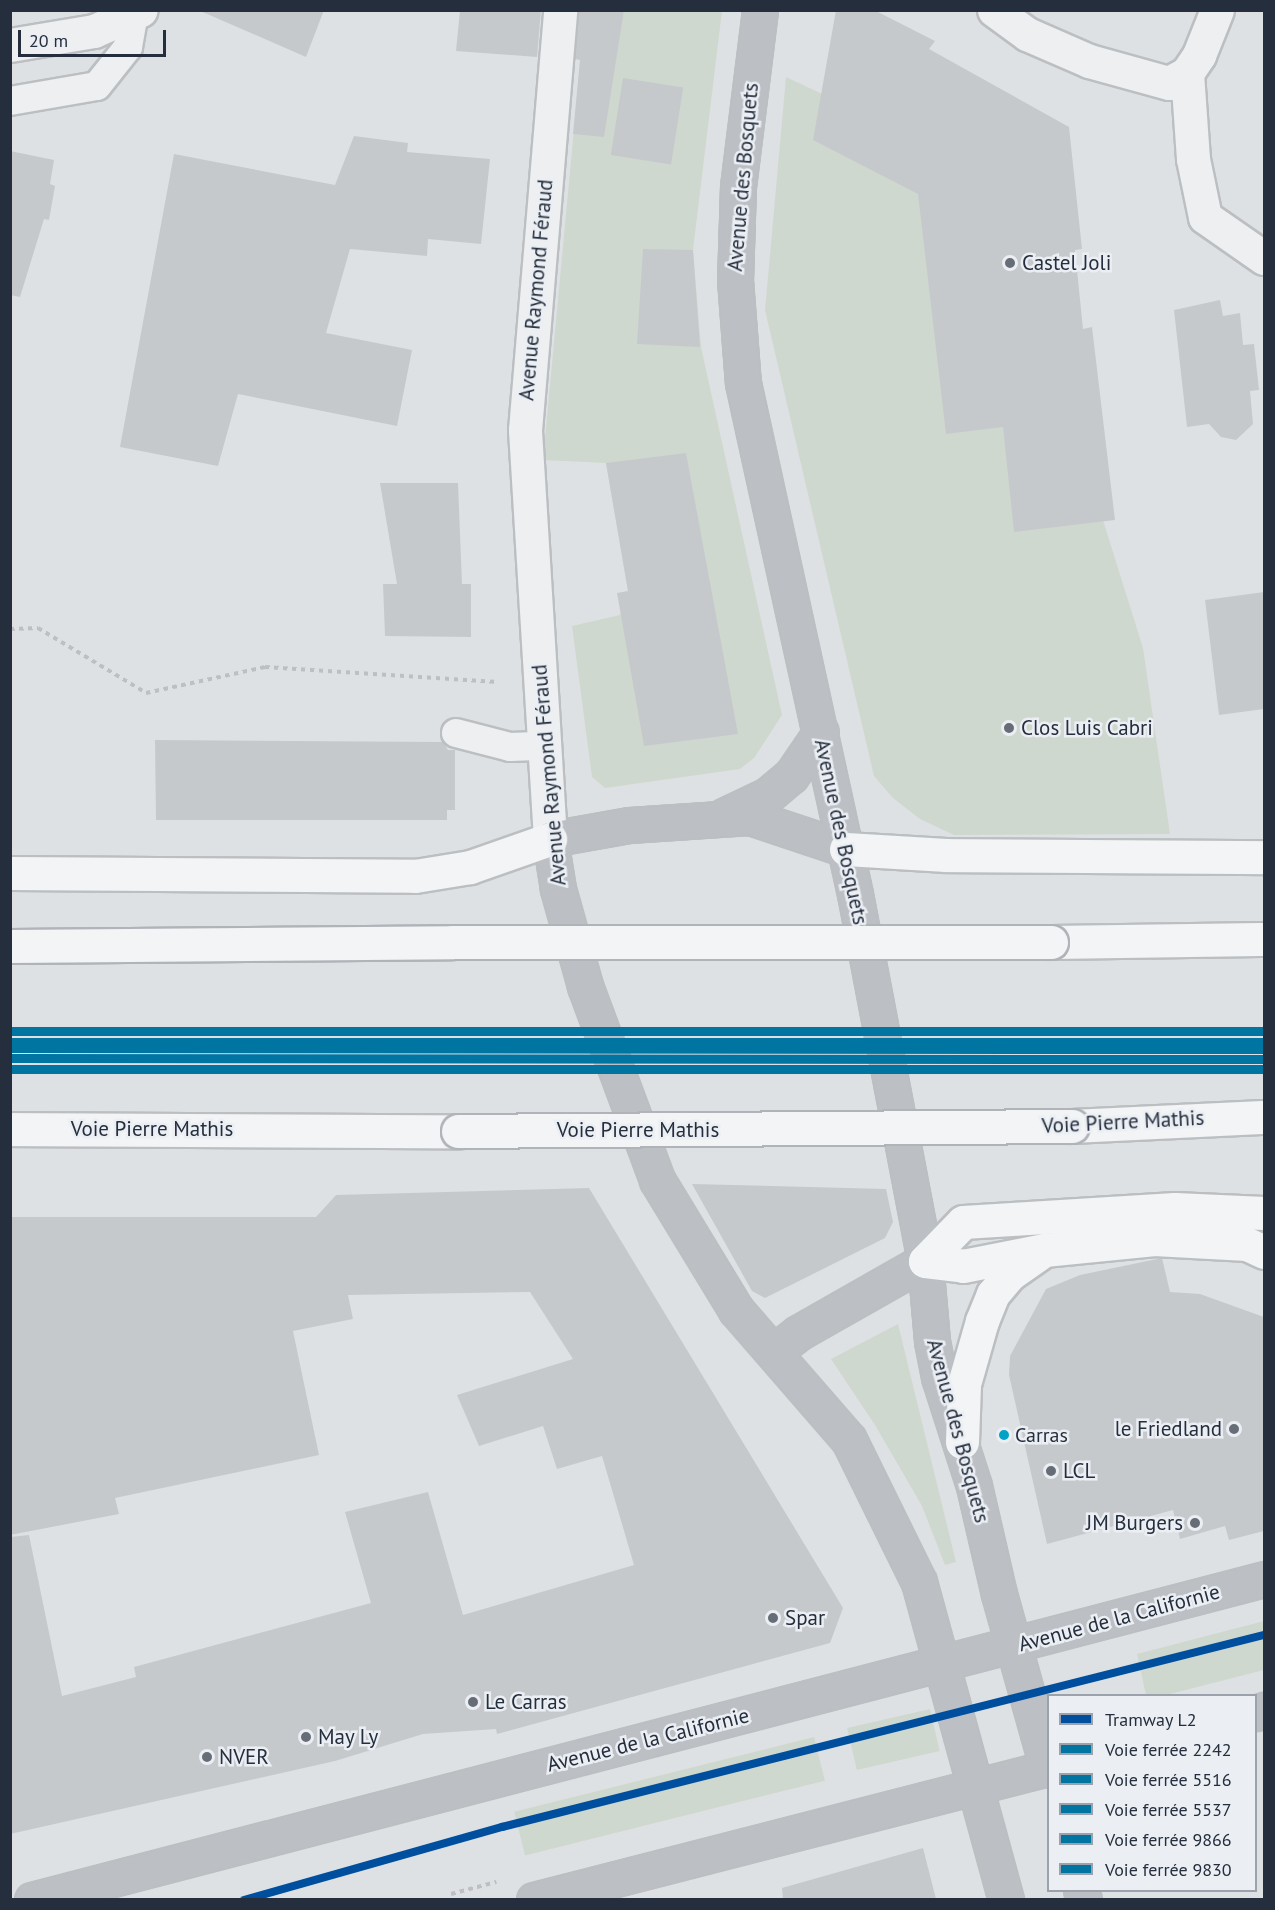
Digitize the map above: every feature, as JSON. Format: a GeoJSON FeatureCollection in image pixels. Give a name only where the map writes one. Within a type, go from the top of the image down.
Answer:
{"type":"FeatureCollection","features":[{"type":"Feature","properties":{"kind":"highway"},"geometry":{"type":"LineString","coordinates":[[10,873],[415,876],[470,867],[550,839]]}},
{"type":"Feature","properties":{"kind":"highway"},"geometry":{"type":"LineString","coordinates":[[846,849],[946,855],[1264,857]]}},
{"type":"Feature","properties":{"kind":"highway"},"geometry":{"type":"LineString","coordinates":[[10,946],[453,942],[1051,942],[1264,939]]}},
{"type":"Feature","properties":{"kind":"highway"},"geometry":{"type":"LineString","coordinates":[[1213,1117],[1264,1132]]}},
{"type":"Feature","properties":{"kind":"highway","name":"Voie Pierre Mathis"},"geometry":{"type":"LineString","coordinates":[[10,1129],[470,1131],[1072,1126],[1213,1117],[1264,1117]]}},
{"type":"Feature","properties":{"kind":"highway"},"geometry":{"type":"LineString","coordinates":[[926,1261],[963,1222],[1175,1209],[1264,1213]]}},
{"type":"Feature","properties":{"kind":"highway"},"geometry":{"type":"LineString","coordinates":[[926,1261],[963,1266],[1044,1250],[1154,1239],[1247,1244],[1264,1252]]}},
{"type":"Feature","properties":{"kind":"highway"},"geometry":{"type":"LineString","coordinates":[[962,1442],[964,1384],[976,1334],[993,1294],[1010,1274],[1044,1250]]}},
{"type":"Feature","properties":{"kind":"main road","name":"Avenue des Bosquets"},"geometry":{"type":"LineString","coordinates":[[760,10],[738,186],[735,280],[743,383],[800,654],[821,732],[846,849],[926,1261],[934,1350],[962,1442],[1014,1646]]}},
{"type":"Feature","properties":{"kind":"main road"},"geometry":{"type":"LineString","coordinates":[[720,818],[768,795],[791,776],[821,732]]}},
{"type":"Feature","properties":{"kind":"main road"},"geometry":{"type":"LineString","coordinates":[[550,839],[629,825],[750,817],[846,849]]}},
{"type":"Feature","properties":{"kind":"main road","name":"Avenue Raymond Féraud"},"geometry":{"type":"LineString","coordinates":[[550,839],[558,889],[581,975],[657,1180],[736,1310],[775,1351],[849,1440],[919,1582],[1006,1899]]}},
{"type":"Feature","properties":{"kind":"main road"},"geometry":{"type":"LineString","coordinates":[[775,1351],[798,1333],[926,1261]]}},
{"type":"Feature","properties":{"kind":"main road","name":"Avenue de la Californie"},"geometry":{"type":"LineString","coordinates":[[32,1899],[941,1662],[1014,1646],[1264,1579]]}},
{"type":"Feature","properties":{"kind":"main road"},"geometry":{"type":"LineString","coordinates":[[1014,1646],[1047,1764]]}},
{"type":"Feature","properties":{"kind":"main road"},"geometry":{"type":"LineString","coordinates":[[534,1899],[1047,1768]]}},
{"type":"Feature","properties":{"kind":"street","name":"Avenue Raymond Féraud"},"geometry":{"type":"LineString","coordinates":[[550,839],[525,430],[560,10]]}},
{"type":"Feature","properties":{"kind":"street"},"geometry":{"type":"LineString","coordinates":[[994,10],[1027,34],[1089,61],[1169,83],[1187,73]]}},
{"type":"Feature","properties":{"kind":"street"},"geometry":{"type":"LineString","coordinates":[[1217,10],[1187,73],[1193,159],[1205,217],[1264,258]]}},
{"type":"Feature","properties":{"kind":"street"},"geometry":{"type":"LineString","coordinates":[[10,45],[94,31],[137,12]]}},
{"type":"Feature","properties":{"kind":"lane"},"geometry":{"type":"LineString","coordinates":[[10,101],[97,86],[128,47],[137,12]]}},
{"type":"Feature","properties":{"kind":"lane"},"geometry":{"type":"LineString","coordinates":[[456,733],[510,747],[544,746]]}},
{"type":"Feature","properties":{"kind":"path"},"geometry":{"type":"LineString","coordinates":[[10,629],[38,628],[146,693],[265,667],[540,685]]}},
{"type":"Feature","properties":{"kind":"path"},"geometry":{"type":"LineString","coordinates":[[451,1894],[504,1880]]}},
{"type":"Feature","properties":{"kind":"shaded area"},"geometry":{"type":"Polygon","coordinates":[[[585,11],[722,11],[693,250],[701,347],[782,715],[754,758],[740,769],[605,788],[592,777],[572,626],[620,615],[628,591],[606,463],[543,460],[585,11]]]}},
{"type":"Feature","properties":{"kind":"shaded area"},"geometry":{"type":"Polygon","coordinates":[[[786,77],[995,175],[1143,648],[1170,834],[954,835],[920,819],[893,798],[874,776],[765,310],[786,77]]]}},
{"type":"Feature","properties":{"kind":"shaded area"},"geometry":{"type":"Polygon","coordinates":[[[898,1324],[956,1562],[945,1565],[922,1506],[875,1425],[831,1359],[898,1324]]]}},
{"type":"Feature","properties":{"kind":"shaded area"},"geometry":{"type":"Polygon","coordinates":[[[1264,1621],[1264,1670],[1170,1694],[1146,1694],[1137,1654],[1264,1621]]]}},
{"type":"Feature","properties":{"kind":"shaded area"},"geometry":{"type":"Polygon","coordinates":[[[930,1709],[940,1751],[857,1770],[847,1728],[930,1709]]]}},
{"type":"Feature","properties":{"kind":"shaded area"},"geometry":{"type":"Polygon","coordinates":[[[814,1737],[825,1781],[525,1855],[514,1812],[814,1737]]]}},
{"type":"Feature","properties":{"kind":"building"},"geometry":{"type":"Polygon","coordinates":[[[198,10],[324,10],[306,57],[198,10]]]}},
{"type":"Feature","properties":{"kind":"building"},"geometry":{"type":"Polygon","coordinates":[[[460,10],[541,10],[537,57],[456,51],[460,10]]]}},
{"type":"Feature","properties":{"kind":"building"},"geometry":{"type":"Polygon","coordinates":[[[579,10],[624,10],[604,137],[573,134],[580,60],[575,59],[579,10]]]}},
{"type":"Feature","properties":{"kind":"building","name":"Castel Joli"},"geometry":{"type":"Polygon","coordinates":[[[836,10],[874,10],[935,41],[929,49],[1069,127],[1082,249],[1075,250],[1083,329],[1092,327],[1115,520],[1014,532],[1003,427],[946,434],[918,194],[813,140],[836,10]]]}},
{"type":"Feature","properties":{"kind":"building"},"geometry":{"type":"Polygon","coordinates":[[[623,78],[683,88],[671,165],[611,155],[623,78]]]}},
{"type":"Feature","properties":{"kind":"building"},"geometry":{"type":"Polygon","coordinates":[[[354,136],[408,143],[407,152],[490,159],[481,244],[428,239],[427,256],[350,249],[326,333],[412,350],[397,426],[238,394],[218,466],[120,447],[174,154],[335,185],[354,136]]]}},
{"type":"Feature","properties":{"kind":"building"},"geometry":{"type":"Polygon","coordinates":[[[10,151],[54,160],[50,184],[55,186],[49,220],[44,219],[20,297],[10,295],[10,151]]]}},
{"type":"Feature","properties":{"kind":"building"},"geometry":{"type":"Polygon","coordinates":[[[643,249],[693,250],[700,347],[637,344],[643,249]]]}},
{"type":"Feature","properties":{"kind":"building"},"geometry":{"type":"Polygon","coordinates":[[[1220,300],[1223,316],[1240,313],[1243,345],[1254,344],[1259,390],[1250,391],[1253,424],[1236,440],[1221,437],[1209,424],[1187,427],[1174,310],[1220,300]]]}},
{"type":"Feature","properties":{"kind":"building"},"geometry":{"type":"Polygon","coordinates":[[[686,453],[738,734],[644,746],[617,593],[628,591],[606,463],[686,453]]]}},
{"type":"Feature","properties":{"kind":"building"},"geometry":{"type":"Polygon","coordinates":[[[380,483],[458,483],[462,584],[471,584],[471,637],[385,636],[383,584],[397,584],[380,483]]]}},
{"type":"Feature","properties":{"kind":"building"},"geometry":{"type":"Polygon","coordinates":[[[1264,592],[1264,709],[1219,715],[1205,600],[1264,592]]]}},
{"type":"Feature","properties":{"kind":"building"},"geometry":{"type":"Polygon","coordinates":[[[155,740],[443,742],[448,750],[455,750],[455,810],[447,810],[447,820],[156,820],[155,740]]]}},
{"type":"Feature","properties":{"kind":"building"},"geometry":{"type":"Polygon","coordinates":[[[692,1184],[886,1189],[893,1222],[885,1238],[765,1298],[752,1291],[692,1184]]]}},
{"type":"Feature","properties":{"kind":"building"},"geometry":{"type":"Polygon","coordinates":[[[589,1188],[843,1608],[830,1643],[497,1734],[496,1729],[423,1734],[335,1761],[10,1834],[10,1537],[29,1535],[62,1696],[136,1677],[134,1667],[371,1603],[345,1512],[428,1492],[463,1615],[634,1565],[602,1456],[557,1469],[543,1426],[479,1446],[457,1395],[573,1359],[530,1292],[348,1295],[353,1319],[293,1331],[319,1455],[115,1498],[119,1514],[10,1535],[10,1217],[316,1217],[336,1195],[589,1188]]]}},
{"type":"Feature","properties":{"kind":"building"},"geometry":{"type":"Polygon","coordinates":[[[1162,1258],[1170,1292],[1200,1294],[1264,1317],[1264,1531],[1229,1540],[1225,1526],[1180,1539],[1173,1510],[1047,1544],[1009,1375],[1010,1356],[1046,1289],[1080,1275],[1162,1258]]]}},
{"type":"Feature","properties":{"kind":"building"},"geometry":{"type":"Polygon","coordinates":[[[923,1848],[936,1899],[783,1899],[782,1888],[923,1848]]]}},
{"type":"Feature","properties":{"kind":"tram line","name":"L2"},"geometry":{"type":"LineString","coordinates":[[244,1900],[502,1827],[1264,1635]]}},
{"type":"Feature","properties":{"kind":"rail line","name":"5537"},"geometry":{"type":"LineString","coordinates":[[10,1031],[1264,1031]]}},
{"type":"Feature","properties":{"kind":"rail line","name":"9830"},"geometry":{"type":"LineString","coordinates":[[10,1042],[1264,1042]]}},
{"type":"Feature","properties":{"kind":"rail line","name":"9866"},"geometry":{"type":"LineString","coordinates":[[10,1048],[1264,1049]]}},
{"type":"Feature","properties":{"kind":"rail line","name":"2242"},"geometry":{"type":"LineString","coordinates":[[10,1058],[1264,1059]]}},
{"type":"Feature","properties":{"kind":"rail line","name":"5516"},"geometry":{"type":"LineString","coordinates":[[10,1069],[1264,1069]]}},
{"type":"Feature","properties":{"kind":"place","name":"Castel Joli"},"geometry":{"type":"Point","coordinates":[1010,263]}},
{"type":"Feature","properties":{"kind":"place","name":"Clos Luis Cabri"},"geometry":{"type":"Point","coordinates":[1009,728]}},
{"type":"Feature","properties":{"kind":"place","name":"le Friedland"},"geometry":{"type":"Point","coordinates":[1234,1429]}},
{"type":"Feature","properties":{"kind":"place","name":"Carras"},"geometry":{"type":"Point","coordinates":[1004,1435]}},
{"type":"Feature","properties":{"kind":"place","name":"LCL"},"geometry":{"type":"Point","coordinates":[1051,1471]}},
{"type":"Feature","properties":{"kind":"place","name":"JM Burgers"},"geometry":{"type":"Point","coordinates":[1195,1523]}},
{"type":"Feature","properties":{"kind":"place","name":"Spar"},"geometry":{"type":"Point","coordinates":[773,1618]}},
{"type":"Feature","properties":{"kind":"place","name":"Le Carras"},"geometry":{"type":"Point","coordinates":[473,1702]}},
{"type":"Feature","properties":{"kind":"place","name":"May Ly"},"geometry":{"type":"Point","coordinates":[306,1737]}},
{"type":"Feature","properties":{"kind":"place","name":"NVER"},"geometry":{"type":"Point","coordinates":[207,1757]}}]}
